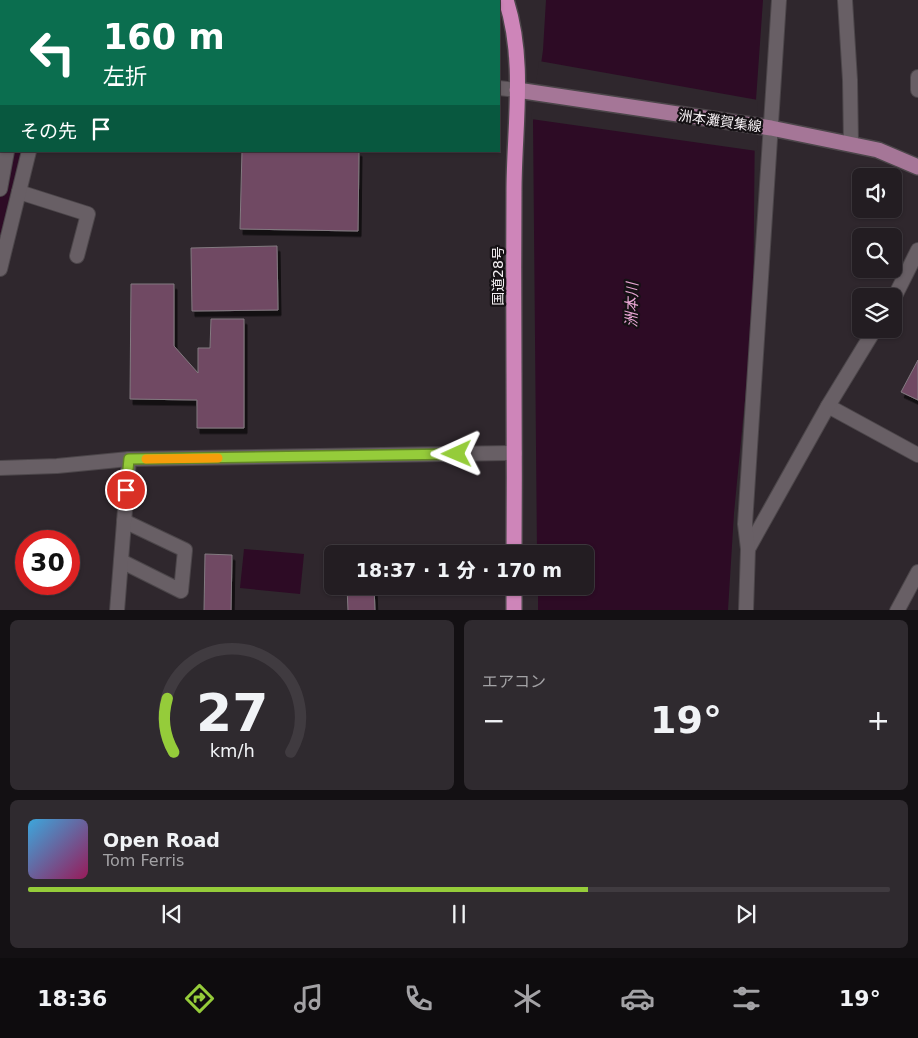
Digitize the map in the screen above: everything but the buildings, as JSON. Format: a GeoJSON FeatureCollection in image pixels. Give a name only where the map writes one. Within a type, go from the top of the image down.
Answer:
{"type":"FeatureCollection","features":[{"type":"Feature","properties":{"kind":"highway","name":"国道28号"},"geometry":{"type":"LineString","coordinates":[[507,0],[524,91],[514,189],[514,545]]}},
{"type":"Feature","properties":{"kind":"highway"},"geometry":{"type":"LineString","coordinates":[[514,595],[514,610]]}},
{"type":"Feature","properties":{"kind":"main road","name":"洲本灘賀集線"},"geometry":{"type":"LineString","coordinates":[[524,91],[771,128],[878,150],[918,167]]}},
{"type":"Feature","properties":{"kind":"street"},"geometry":{"type":"LineString","coordinates":[[746,610],[748,549],[745,524],[779,0]]}},
{"type":"Feature","properties":{"kind":"street"},"geometry":{"type":"LineString","coordinates":[[845,0],[850,80],[851,144]]}},
{"type":"Feature","properties":{"kind":"street"},"geometry":{"type":"LineString","coordinates":[[918,78],[918,90]]}},
{"type":"Feature","properties":{"kind":"street"},"geometry":{"type":"LineString","coordinates":[[500,88],[524,91]]}},
{"type":"Feature","properties":{"kind":"street"},"geometry":{"type":"LineString","coordinates":[[0,189],[7,152]]}},
{"type":"Feature","properties":{"kind":"street"},"geometry":{"type":"LineString","coordinates":[[0,269],[29,152]]}},
{"type":"Feature","properties":{"kind":"street"},"geometry":{"type":"LineString","coordinates":[[20,192],[88,214],[77,256]]}},
{"type":"Feature","properties":{"kind":"street"},"geometry":{"type":"LineString","coordinates":[[899,288],[918,250]]}},
{"type":"Feature","properties":{"kind":"street"},"geometry":{"type":"LineString","coordinates":[[748,549],[828,406],[870,338]]}},
{"type":"Feature","properties":{"kind":"street"},"geometry":{"type":"LineString","coordinates":[[828,406],[918,455]]}},
{"type":"Feature","properties":{"kind":"street"},"geometry":{"type":"LineString","coordinates":[[0,468],[57,466],[129,459],[515,453]]}},
{"type":"Feature","properties":{"kind":"street"},"geometry":{"type":"LineString","coordinates":[[116,610],[129,459]]}},
{"type":"Feature","properties":{"kind":"street"},"geometry":{"type":"LineString","coordinates":[[121,562],[181,591],[185,550],[124,521]]}},
{"type":"Feature","properties":{"kind":"street"},"geometry":{"type":"LineString","coordinates":[[897,610],[918,572]]}},
{"type":"Feature","properties":{"kind":"water","name":"洲本川"},"geometry":{"type":"Polygon","coordinates":[[[546,0],[763,0],[755,114],[753,316],[734,513],[728,610],[538,610],[538,595],[594,595],[594,545],[537,545],[533,121],[543,50],[546,0]]]}},
{"type":"Feature","properties":{"kind":"water"},"geometry":{"type":"Polygon","coordinates":[[[244,549],[304,554],[300,594],[240,588],[244,549]]]}},
{"type":"Feature","properties":{"kind":"pier"},"geometry":{"type":"Polygon","coordinates":[[[539,61],[758,100],[757,151],[531,119],[539,61]]]}},
{"type":"Feature","properties":{"kind":"waterway"},"geometry":{"type":"LineString","coordinates":[[0,230],[18,152]]}},
{"type":"Feature","properties":{"kind":"slow traffic"},"geometry":{"type":"LineString","coordinates":[[146,459],[218,458]]}},
{"type":"Feature","properties":{"kind":"route"},"geometry":{"type":"LineString","coordinates":[[126,490],[129,459],[457,454]]}}]}
